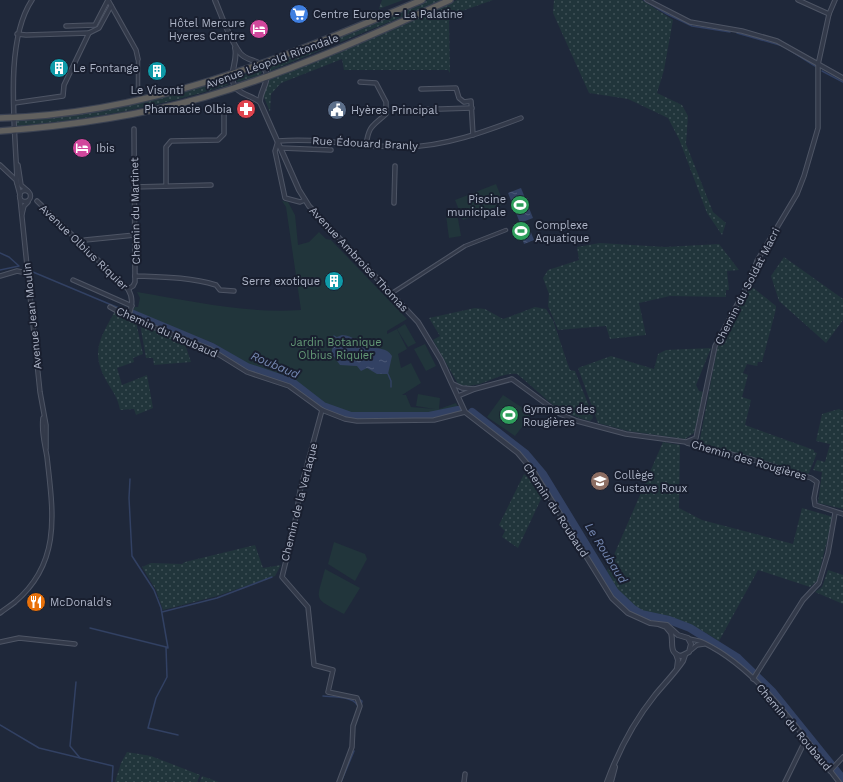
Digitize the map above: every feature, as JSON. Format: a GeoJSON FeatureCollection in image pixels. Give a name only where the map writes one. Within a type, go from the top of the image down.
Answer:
{"type":"FeatureCollection","features":[{"type":"Feature","properties":{"kind":"highway","name":"Avenue Léopold Ritondale"},"geometry":{"type":"LineString","coordinates":[[0,118],[60,113],[143,99],[232,75],[262,65],[422,0]]}},
{"type":"Feature","properties":{"kind":"highway","name":"Avenue Léopold Ritondale"},"geometry":{"type":"LineString","coordinates":[[0,131],[81,123],[128,115],[180,103],[236,87],[306,62],[450,0]]}},
{"type":"Feature","properties":{"kind":"street"},"geometry":{"type":"LineString","coordinates":[[17,160],[17,183],[20,196],[24,201],[29,200],[31,195],[21,185],[17,160],[14,130],[14,103],[17,34],[23,14],[32,0]]}},
{"type":"Feature","properties":{"kind":"street"},"geometry":{"type":"LineString","coordinates":[[108,0],[136,50],[138,59],[138,93]]}},
{"type":"Feature","properties":{"kind":"street"},"geometry":{"type":"LineString","coordinates":[[66,26],[95,25],[108,0]]}},
{"type":"Feature","properties":{"kind":"street"},"geometry":{"type":"LineString","coordinates":[[648,0],[690,22],[742,31],[777,41],[843,78]]}},
{"type":"Feature","properties":{"kind":"street"},"geometry":{"type":"LineString","coordinates":[[798,0],[829,14]]}},
{"type":"Feature","properties":{"kind":"street","name":"Chemin du Soldat Macri"},"geometry":{"type":"LineString","coordinates":[[686,442],[696,438],[715,346],[749,282],[757,261],[796,194],[804,176],[818,128],[818,65],[829,14],[835,0]]}},
{"type":"Feature","properties":{"kind":"street"},"geometry":{"type":"LineString","coordinates":[[217,1],[234,42],[242,55],[262,65],[266,76],[260,102],[239,91],[236,87],[232,75],[237,57],[234,42]]}},
{"type":"Feature","properties":{"kind":"street"},"geometry":{"type":"LineString","coordinates":[[17,34],[89,33],[99,28],[111,6]]}},
{"type":"Feature","properties":{"kind":"street"},"geometry":{"type":"LineString","coordinates":[[14,103],[63,96],[64,85],[89,33]]}},
{"type":"Feature","properties":{"kind":"street"},"geometry":{"type":"LineString","coordinates":[[360,82],[376,83],[386,102],[386,114],[371,126],[368,132],[366,145]]}},
{"type":"Feature","properties":{"kind":"street"},"geometry":{"type":"LineString","coordinates":[[421,89],[456,88],[459,98],[464,102],[471,101],[473,136]]}},
{"type":"Feature","properties":{"kind":"street","name":"Avenue Ambroise Thomas"},"geometry":{"type":"LineString","coordinates":[[260,102],[305,200],[314,213],[412,315],[425,333],[465,412]]}},
{"type":"Feature","properties":{"kind":"street"},"geometry":{"type":"LineString","coordinates":[[409,110],[472,108]]}},
{"type":"Feature","properties":{"kind":"street"},"geometry":{"type":"LineString","coordinates":[[166,186],[166,147],[171,141],[218,140],[224,134],[224,115]]}},
{"type":"Feature","properties":{"kind":"street","name":"Rue Édouard Branly"},"geometry":{"type":"LineString","coordinates":[[278,140],[306,140],[406,147],[433,145],[473,136],[521,118]]}},
{"type":"Feature","properties":{"kind":"street","name":"Chemin du Martinet"},"geometry":{"type":"LineString","coordinates":[[128,290],[133,286],[135,276],[134,129]]}},
{"type":"Feature","properties":{"kind":"street"},"geometry":{"type":"LineString","coordinates":[[278,140],[275,151],[285,198],[300,202],[305,200]]}},
{"type":"Feature","properties":{"kind":"street"},"geometry":{"type":"LineString","coordinates":[[281,148],[331,150]]}},
{"type":"Feature","properties":{"kind":"street"},"geometry":{"type":"LineString","coordinates":[[0,165],[17,183]]}},
{"type":"Feature","properties":{"kind":"street"},"geometry":{"type":"LineString","coordinates":[[394,203],[395,166]]}},
{"type":"Feature","properties":{"kind":"street"},"geometry":{"type":"LineString","coordinates":[[134,187],[211,185]]}},
{"type":"Feature","properties":{"kind":"street"},"geometry":{"type":"LineString","coordinates":[[20,196],[22,192],[28,191]]}},
{"type":"Feature","properties":{"kind":"street","name":"Avenue Jean Moulin"},"geometry":{"type":"LineString","coordinates":[[1,612],[15,602],[29,587],[46,560],[51,545],[52,508],[46,448],[42,425],[43,414],[20,196]]}},
{"type":"Feature","properties":{"kind":"street","name":"Avenue Jean Moulin"},"geometry":{"type":"LineString","coordinates":[[22,217],[24,206],[29,200]]}},
{"type":"Feature","properties":{"kind":"street","name":"Avenue Olbius Riquier"},"geometry":{"type":"LineString","coordinates":[[37,201],[128,290],[132,306]]}},
{"type":"Feature","properties":{"kind":"street"},"geometry":{"type":"LineString","coordinates":[[392,293],[465,246],[506,230]]}},
{"type":"Feature","properties":{"kind":"street"},"geometry":{"type":"LineString","coordinates":[[80,242],[85,240],[135,235]]}},
{"type":"Feature","properties":{"kind":"street"},"geometry":{"type":"LineString","coordinates":[[0,276],[17,271],[27,273]]}},
{"type":"Feature","properties":{"kind":"street"},"geometry":{"type":"LineString","coordinates":[[135,276],[173,277],[207,282],[216,285],[220,290],[234,291]]}},
{"type":"Feature","properties":{"kind":"street"},"geometry":{"type":"LineString","coordinates":[[74,280],[132,306],[128,317]]}},
{"type":"Feature","properties":{"kind":"street","name":"Chemin du Roubaud"},"geometry":{"type":"LineString","coordinates":[[110,307],[128,317],[210,349],[247,372],[289,386],[322,410],[345,419],[357,421],[434,420],[465,412],[518,453],[534,472],[606,588],[620,606],[628,613],[639,619],[667,625],[681,636]]}},
{"type":"Feature","properties":{"kind":"street"},"geometry":{"type":"LineString","coordinates":[[457,394],[512,379],[560,414],[568,418],[626,434],[686,442]]}},
{"type":"Feature","properties":{"kind":"street"},"geometry":{"type":"LineString","coordinates":[[452,384],[462,388],[475,389]]}},
{"type":"Feature","properties":{"kind":"street"},"geometry":{"type":"LineString","coordinates":[[457,394],[462,388]]}},
{"type":"Feature","properties":{"kind":"street","name":"Chemin de la Verlaque"},"geometry":{"type":"LineString","coordinates":[[322,410],[300,491],[294,528],[282,577],[308,608],[314,665],[333,670],[328,692],[357,698],[360,706],[353,726],[352,747],[339,782]]}},
{"type":"Feature","properties":{"kind":"street","name":"Chemin des Rougières"},"geometry":{"type":"LineString","coordinates":[[686,442],[754,460],[811,478],[817,482],[814,498],[815,505],[833,510],[835,513]]}},
{"type":"Feature","properties":{"kind":"street"},"geometry":{"type":"LineString","coordinates":[[754,678],[803,600],[819,583],[828,553],[835,513],[843,514]]}},
{"type":"Feature","properties":{"kind":"street","name":"Chemin du Roubaud"},"geometry":{"type":"LineString","coordinates":[[658,624],[668,630],[672,636],[672,642]]}},
{"type":"Feature","properties":{"kind":"street"},"geometry":{"type":"LineString","coordinates":[[674,672],[678,664],[676,654],[671,648],[672,642],[676,637],[681,636],[689,639],[691,650]]}},
{"type":"Feature","properties":{"kind":"street"},"geometry":{"type":"LineString","coordinates":[[1,641],[26,638],[74,644]]}},
{"type":"Feature","properties":{"kind":"street","name":"Chemin du Roubaud"},"geometry":{"type":"LineString","coordinates":[[689,639],[702,642],[709,646],[733,661],[754,678],[806,739],[839,782]]}},
{"type":"Feature","properties":{"kind":"street"},"geometry":{"type":"LineString","coordinates":[[607,782],[617,759],[649,703],[683,662],[685,655],[699,644],[709,646]]}},
{"type":"Feature","properties":{"kind":"street"},"geometry":{"type":"LineString","coordinates":[[676,654],[685,655]]}},
{"type":"Feature","properties":{"kind":"street"},"geometry":{"type":"LineString","coordinates":[[785,782],[806,739]]}},
{"type":"Feature","properties":{"kind":"street"},"geometry":{"type":"LineString","coordinates":[[830,771],[843,757]]}},
{"type":"Feature","properties":{"kind":"street"},"geometry":{"type":"LineString","coordinates":[[611,782],[617,759]]}},
{"type":"Feature","properties":{"kind":"street"},"geometry":{"type":"LineString","coordinates":[[464,782],[465,774]]}},
{"type":"Feature","properties":{"kind":"green space"},"geometry":{"type":"Polygon","coordinates":[[[382,0],[403,0],[379,9],[382,0]]]}},
{"type":"Feature","properties":{"kind":"green space"},"geometry":{"type":"Polygon","coordinates":[[[428,0],[443,0],[270,71],[268,66],[428,0]]]}},
{"type":"Feature","properties":{"kind":"green space"},"geometry":{"type":"Polygon","coordinates":[[[457,0],[493,0],[462,11],[449,21],[450,73],[448,70],[344,70],[342,59],[281,83],[271,94],[270,112],[263,95],[269,80],[457,0]]]}},
{"type":"Feature","properties":{"kind":"green space"},"geometry":{"type":"Polygon","coordinates":[[[554,0],[642,0],[673,20],[664,70],[657,93],[682,105],[688,116],[686,144],[713,212],[726,223],[722,235],[707,213],[679,139],[668,118],[628,99],[589,93],[553,13],[554,0]]]}},
{"type":"Feature","properties":{"kind":"green space"},"geometry":{"type":"Polygon","coordinates":[[[259,70],[262,72],[260,75],[238,82],[235,80],[237,77],[259,70]]]}},
{"type":"Feature","properties":{"kind":"green space"},"geometry":{"type":"Polygon","coordinates":[[[226,80],[228,85],[176,100],[123,112],[15,126],[15,121],[69,115],[122,106],[226,80]]]}},
{"type":"Feature","properties":{"kind":"green space"},"geometry":{"type":"Polygon","coordinates":[[[496,184],[504,204],[463,220],[455,200],[496,184]]]}},
{"type":"Feature","properties":{"kind":"green space","name":"Jardin Botanique Olbius Riquier"},"geometry":{"type":"Polygon","coordinates":[[[282,201],[288,202],[295,215],[298,245],[309,242],[319,232],[326,239],[331,240],[407,319],[387,331],[387,334],[397,329],[407,349],[398,354],[401,368],[411,363],[421,383],[402,395],[406,395],[411,407],[435,409],[416,406],[418,394],[440,398],[439,409],[456,403],[458,407],[431,413],[355,414],[326,404],[287,377],[249,365],[213,343],[132,311],[135,307],[138,307],[140,298],[137,292],[219,306],[260,310],[301,310],[286,207],[282,201]]]}},
{"type":"Feature","properties":{"kind":"green space"},"geometry":{"type":"Polygon","coordinates":[[[457,213],[461,236],[449,238],[446,215],[457,213]]]}},
{"type":"Feature","properties":{"kind":"green space"},"geometry":{"type":"Polygon","coordinates":[[[600,243],[665,247],[719,244],[739,270],[727,271],[729,290],[726,290],[726,297],[670,296],[639,303],[646,335],[610,339],[606,326],[558,330],[548,306],[549,294],[543,278],[548,270],[579,260],[577,247],[600,243]]]}},
{"type":"Feature","properties":{"kind":"green space"},"geometry":{"type":"Polygon","coordinates":[[[784,257],[843,299],[843,320],[826,343],[779,301],[771,276],[784,257]]]}},
{"type":"Feature","properties":{"kind":"green space"},"geometry":{"type":"Polygon","coordinates":[[[751,286],[776,306],[776,309],[762,362],[758,362],[757,366],[747,364],[743,373],[748,375],[742,397],[751,400],[745,425],[814,450],[814,452],[817,453],[809,473],[807,474],[699,444],[718,345],[723,332],[727,333],[729,331],[726,329],[751,286]]]}},
{"type":"Feature","properties":{"kind":"green space"},"geometry":{"type":"Polygon","coordinates":[[[535,307],[546,309],[553,320],[570,370],[575,371],[592,414],[593,418],[590,421],[567,413],[558,408],[517,374],[509,374],[473,386],[458,384],[433,340],[440,336],[429,318],[475,308],[485,309],[503,319],[535,307]]]}},
{"type":"Feature","properties":{"kind":"green space"},"geometry":{"type":"Polygon","coordinates":[[[115,311],[128,320],[136,322],[143,354],[133,358],[134,362],[117,368],[122,385],[147,375],[153,408],[136,415],[134,409],[120,410],[116,398],[101,370],[99,361],[99,344],[115,311]]]}},
{"type":"Feature","properties":{"kind":"green space"},"geometry":{"type":"Polygon","coordinates":[[[140,324],[184,341],[191,362],[154,365],[153,358],[146,358],[140,324]]]}},
{"type":"Feature","properties":{"kind":"green space"},"geometry":{"type":"Polygon","coordinates":[[[405,324],[416,343],[408,347],[397,329],[405,324]]]}},
{"type":"Feature","properties":{"kind":"green space"},"geometry":{"type":"Polygon","coordinates":[[[425,344],[436,366],[426,371],[414,349],[425,344]]]}},
{"type":"Feature","properties":{"kind":"green space"},"geometry":{"type":"Polygon","coordinates":[[[711,348],[696,385],[699,391],[704,392],[694,433],[685,439],[628,431],[598,423],[578,368],[611,356],[654,369],[658,354],[666,350],[711,348]]]}},
{"type":"Feature","properties":{"kind":"green space","name":"Gymnase des Rougières"},"geometry":{"type":"Polygon","coordinates":[[[503,395],[532,414],[515,436],[487,417],[503,395]]]}},
{"type":"Feature","properties":{"kind":"green space"},"geometry":{"type":"Polygon","coordinates":[[[839,409],[843,411],[843,509],[818,503],[822,472],[813,470],[817,460],[825,462],[830,444],[816,441],[822,414],[839,409]]]}},
{"type":"Feature","properties":{"kind":"green space"},"geometry":{"type":"Polygon","coordinates":[[[663,442],[680,445],[679,508],[702,520],[793,544],[802,508],[833,517],[817,581],[810,587],[758,570],[719,641],[695,627],[648,613],[631,604],[615,586],[607,571],[663,442]]]}},
{"type":"Feature","properties":{"kind":"green space"},"geometry":{"type":"Polygon","coordinates":[[[524,474],[532,481],[542,497],[518,548],[502,537],[505,531],[499,525],[524,474]]]}},
{"type":"Feature","properties":{"kind":"green space"},"geometry":{"type":"Polygon","coordinates":[[[334,542],[365,554],[367,559],[355,581],[328,564],[334,542]]]}},
{"type":"Feature","properties":{"kind":"green space"},"geometry":{"type":"Polygon","coordinates":[[[255,545],[263,568],[281,565],[275,576],[217,596],[163,610],[156,590],[142,567],[151,563],[182,564],[255,545]]]}},
{"type":"Feature","properties":{"kind":"green space"},"geometry":{"type":"Polygon","coordinates":[[[325,569],[360,588],[344,614],[327,605],[320,598],[320,588],[325,569]]]}},
{"type":"Feature","properties":{"kind":"green space"},"geometry":{"type":"Polygon","coordinates":[[[828,570],[843,575],[843,604],[815,592],[822,587],[828,570]]]}},
{"type":"Feature","properties":{"kind":"green space"},"geometry":{"type":"Polygon","coordinates":[[[127,752],[151,756],[200,775],[197,782],[115,782],[121,763],[127,752]]]}},
{"type":"Feature","properties":{"kind":"green space"},"geometry":{"type":"Polygon","coordinates":[[[202,776],[219,782],[200,782],[202,776]]]}},
{"type":"Feature","properties":{"kind":"water","name":"Piscine municipale"},"geometry":{"type":"Polygon","coordinates":[[[521,188],[533,218],[520,223],[508,193],[521,188]]]}},
{"type":"Feature","properties":{"kind":"water"},"geometry":{"type":"Polygon","coordinates":[[[530,230],[534,240],[524,244],[521,234],[530,230]]]}},
{"type":"Feature","properties":{"kind":"water"},"geometry":{"type":"Polygon","coordinates":[[[342,335],[349,336],[369,347],[382,349],[390,353],[392,356],[388,374],[377,374],[367,368],[361,371],[357,366],[340,365],[332,354],[332,349],[336,345],[337,337],[342,335]]]}},
{"type":"Feature","properties":{"kind":"waterway"},"geometry":{"type":"LineString","coordinates":[[644,0],[667,14],[692,26],[730,32]]}},
{"type":"Feature","properties":{"kind":"waterway"},"geometry":{"type":"LineString","coordinates":[[737,33],[783,46]]}},
{"type":"Feature","properties":{"kind":"waterway"},"geometry":{"type":"LineString","coordinates":[[788,49],[815,66]]}},
{"type":"Feature","properties":{"kind":"waterway"},"geometry":{"type":"LineString","coordinates":[[822,71],[843,82]]}},
{"type":"Feature","properties":{"kind":"waterway","name":"Roubaud"},"geometry":{"type":"LineString","coordinates":[[0,253],[9,257],[19,266],[0,270]]}},
{"type":"Feature","properties":{"kind":"waterway","name":"Roubaud"},"geometry":{"type":"LineString","coordinates":[[33,272],[126,311]]}},
{"type":"Feature","properties":{"kind":"waterway","name":"Roubaud"},"geometry":{"type":"LineString","coordinates":[[133,314],[212,347],[247,367],[292,382],[323,406],[351,416],[429,416],[458,410]]}},
{"type":"Feature","properties":{"kind":"waterway"},"geometry":{"type":"LineString","coordinates":[[388,374],[391,381],[391,387]]}},
{"type":"Feature","properties":{"kind":"waterway","name":"Le Roubaud"},"geometry":{"type":"LineString","coordinates":[[472,412],[526,454],[543,474],[615,592],[633,609],[641,614],[669,620],[690,628],[738,658],[772,691],[843,779]]}},
{"type":"Feature","properties":{"kind":"waterway"},"geometry":{"type":"LineString","coordinates":[[130,479],[129,498],[132,556],[154,590],[161,608],[168,648],[166,647],[167,677],[156,698],[148,728],[178,735]]}},
{"type":"Feature","properties":{"kind":"waterway"},"geometry":{"type":"LineString","coordinates":[[162,612],[217,598],[272,577]]}},
{"type":"Feature","properties":{"kind":"waterway"},"geometry":{"type":"LineString","coordinates":[[90,628],[166,647]]}},
{"type":"Feature","properties":{"kind":"waterway"},"geometry":{"type":"LineString","coordinates":[[76,682],[70,746],[80,758]]}},
{"type":"Feature","properties":{"kind":"waterway"},"geometry":{"type":"LineString","coordinates":[[323,696],[347,698],[355,702],[357,705]]}},
{"type":"Feature","properties":{"kind":"waterway"},"geometry":{"type":"LineString","coordinates":[[359,699],[362,701],[361,706]]}},
{"type":"Feature","properties":{"kind":"waterway"},"geometry":{"type":"LineString","coordinates":[[0,725],[39,748],[113,766],[112,782]]}},
{"type":"Feature","properties":{"kind":"waterway"},"geometry":{"type":"LineString","coordinates":[[341,782],[354,751]]}},
{"type":"Feature","properties":{"kind":"place","name":"Centre Europe - La Palatine"},"geometry":{"type":"Point","coordinates":[299,14]}},
{"type":"Feature","properties":{"kind":"place","name":"Hôtel Mercure Hyeres Centre"},"geometry":{"type":"Point","coordinates":[259,29]}},
{"type":"Feature","properties":{"kind":"place","name":"Le Fontange"},"geometry":{"type":"Point","coordinates":[59,68]}},
{"type":"Feature","properties":{"kind":"place","name":"Le Visonti"},"geometry":{"type":"Point","coordinates":[157,71]}},
{"type":"Feature","properties":{"kind":"place","name":"Pharmacie Olbia"},"geometry":{"type":"Point","coordinates":[246,109]}},
{"type":"Feature","properties":{"kind":"place","name":"Hyères Principal"},"geometry":{"type":"Point","coordinates":[337,110]}},
{"type":"Feature","properties":{"kind":"place","name":"Ibis"},"geometry":{"type":"Point","coordinates":[82,148]}},
{"type":"Feature","properties":{"kind":"place","name":"Piscine municipale"},"geometry":{"type":"Point","coordinates":[520,205]}},
{"type":"Feature","properties":{"kind":"place","name":"Complexe Aquatique"},"geometry":{"type":"Point","coordinates":[521,231]}},
{"type":"Feature","properties":{"kind":"place","name":"Serre exotique"},"geometry":{"type":"Point","coordinates":[334,281]}},
{"type":"Feature","properties":{"kind":"place","name":"Gymnase des Rougières"},"geometry":{"type":"Point","coordinates":[509,415]}},
{"type":"Feature","properties":{"kind":"place","name":"Collège Gustave Roux"},"geometry":{"type":"Point","coordinates":[600,481]}},
{"type":"Feature","properties":{"kind":"place","name":"McDonald's"},"geometry":{"type":"Point","coordinates":[36,602]}}]}
